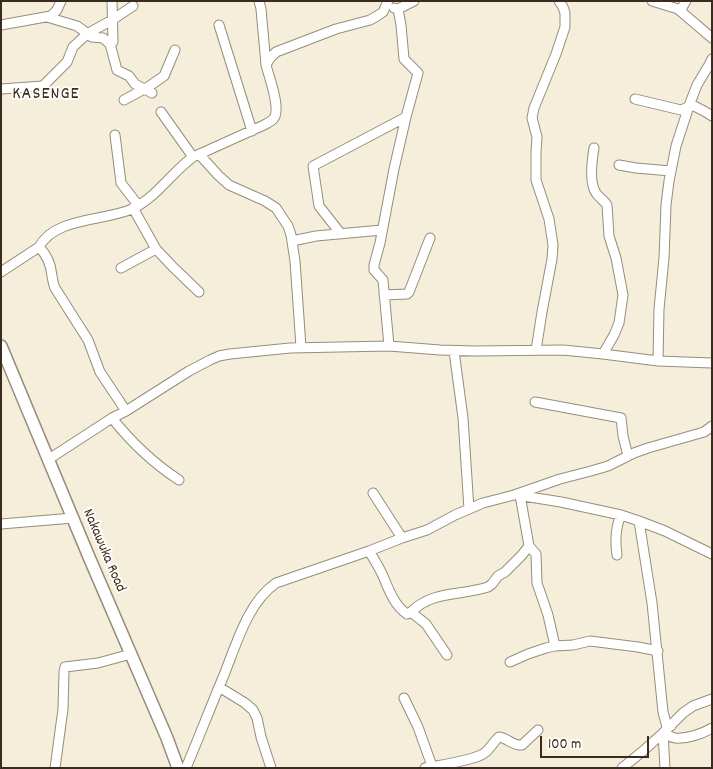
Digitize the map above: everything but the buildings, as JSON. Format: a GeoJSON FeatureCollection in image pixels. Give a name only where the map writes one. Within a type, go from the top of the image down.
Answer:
{"type":"FeatureCollection","features":[{"type":"Feature","properties":{"kind":"main road","name":"Nakawuka Road"},"geometry":{"type":"LineString","coordinates":[[1,346],[178,768]]}},
{"type":"Feature","properties":{"kind":"street"},"geometry":{"type":"LineString","coordinates":[[1,25],[47,17],[54,14],[61,1]]}},
{"type":"Feature","properties":{"kind":"street"},"geometry":{"type":"LineString","coordinates":[[112,1],[113,42]]}},
{"type":"Feature","properties":{"kind":"street"},"geometry":{"type":"LineString","coordinates":[[1,272],[39,247],[42,240],[67,226],[136,207],[161,188],[196,155],[264,125],[273,119],[276,115],[276,107],[266,65],[259,1]]}},
{"type":"Feature","properties":{"kind":"street"},"geometry":{"type":"LineString","coordinates":[[398,9],[414,1]]}},
{"type":"Feature","properties":{"kind":"street"},"geometry":{"type":"LineString","coordinates":[[536,350],[553,245],[549,219],[536,180],[538,137],[532,118],[534,108],[565,27],[565,13],[559,1]]}},
{"type":"Feature","properties":{"kind":"street"},"geometry":{"type":"LineString","coordinates":[[652,1],[680,11],[712,38]]}},
{"type":"Feature","properties":{"kind":"street"},"geometry":{"type":"LineString","coordinates":[[680,11],[686,1]]}},
{"type":"Feature","properties":{"kind":"street"},"geometry":{"type":"LineString","coordinates":[[266,65],[276,52],[336,29],[370,20],[377,16],[387,4],[398,9]]}},
{"type":"Feature","properties":{"kind":"street"},"geometry":{"type":"LineString","coordinates":[[1,89],[43,86],[67,62],[73,47],[87,34],[113,20],[133,6]]}},
{"type":"Feature","properties":{"kind":"street"},"geometry":{"type":"LineString","coordinates":[[389,346],[383,280],[374,270],[374,265],[394,169],[418,73],[404,59],[398,9]]}},
{"type":"Feature","properties":{"kind":"street"},"geometry":{"type":"LineString","coordinates":[[47,17],[77,26],[92,37],[103,38],[110,44],[118,70],[129,76],[135,84],[152,93]]}},
{"type":"Feature","properties":{"kind":"street"},"geometry":{"type":"LineString","coordinates":[[220,26],[252,130]]}},
{"type":"Feature","properties":{"kind":"street"},"geometry":{"type":"LineString","coordinates":[[124,100],[164,76],[175,50]]}},
{"type":"Feature","properties":{"kind":"street"},"geometry":{"type":"LineString","coordinates":[[658,361],[659,309],[670,172],[688,107],[697,85],[712,59]]}},
{"type":"Feature","properties":{"kind":"street"},"geometry":{"type":"LineString","coordinates":[[635,99],[681,110],[694,106],[712,116]]}},
{"type":"Feature","properties":{"kind":"street"},"geometry":{"type":"LineString","coordinates":[[161,112],[196,155],[229,185],[266,201],[276,208],[290,231],[295,260],[301,347]]}},
{"type":"Feature","properties":{"kind":"street"},"geometry":{"type":"LineString","coordinates":[[341,234],[319,206],[313,166],[406,117]]}},
{"type":"Feature","properties":{"kind":"street"},"geometry":{"type":"LineString","coordinates":[[115,135],[121,183],[136,207],[156,249],[198,292]]}},
{"type":"Feature","properties":{"kind":"street"},"geometry":{"type":"LineString","coordinates":[[594,148],[591,168],[594,188],[607,206],[609,236],[616,258],[623,295],[619,323],[603,354]]}},
{"type":"Feature","properties":{"kind":"street"},"geometry":{"type":"LineString","coordinates":[[619,164],[670,172]]}},
{"type":"Feature","properties":{"kind":"street"},"geometry":{"type":"LineString","coordinates":[[292,241],[304,238],[382,230]]}},
{"type":"Feature","properties":{"kind":"street"},"geometry":{"type":"LineString","coordinates":[[384,295],[406,294],[409,292],[430,238]]}},
{"type":"Feature","properties":{"kind":"street"},"geometry":{"type":"LineString","coordinates":[[39,247],[49,259],[55,288],[88,340],[100,372],[126,412]]}},
{"type":"Feature","properties":{"kind":"street"},"geometry":{"type":"LineString","coordinates":[[121,268],[156,249]]}},
{"type":"Feature","properties":{"kind":"street"},"geometry":{"type":"LineString","coordinates":[[49,459],[189,371],[219,356],[301,347],[389,346],[454,351],[563,350],[658,361],[712,363]]}},
{"type":"Feature","properties":{"kind":"street"},"geometry":{"type":"LineString","coordinates":[[454,351],[462,411],[469,509]]}},
{"type":"Feature","properties":{"kind":"street"},"geometry":{"type":"LineString","coordinates":[[535,402],[621,418],[628,456]]}},
{"type":"Feature","properties":{"kind":"street"},"geometry":{"type":"LineString","coordinates":[[112,418],[156,463],[179,480]]}},
{"type":"Feature","properties":{"kind":"street"},"geometry":{"type":"LineString","coordinates":[[186,768],[248,617],[269,587],[290,577],[427,530],[483,503],[517,495],[560,479],[608,466],[648,448],[704,432],[712,426]]}},
{"type":"Feature","properties":{"kind":"street"},"geometry":{"type":"LineString","coordinates":[[373,492],[402,538]]}},
{"type":"Feature","properties":{"kind":"street"},"geometry":{"type":"LineString","coordinates":[[517,495],[621,515],[665,531],[712,554]]}},
{"type":"Feature","properties":{"kind":"street"},"geometry":{"type":"LineString","coordinates":[[517,495],[529,546],[536,554],[537,583],[548,614],[555,646]]}},
{"type":"Feature","properties":{"kind":"street"},"geometry":{"type":"LineString","coordinates":[[617,555],[616,537],[618,521],[621,515]]}},
{"type":"Feature","properties":{"kind":"street"},"geometry":{"type":"LineString","coordinates":[[1,524],[73,518]]}},
{"type":"Feature","properties":{"kind":"street"},"geometry":{"type":"LineString","coordinates":[[639,521],[652,603],[663,712],[667,726],[671,726]]}},
{"type":"Feature","properties":{"kind":"street"},"geometry":{"type":"LineString","coordinates":[[369,551],[400,610],[407,614],[418,606],[441,595],[488,587],[529,546]]}},
{"type":"Feature","properties":{"kind":"street"},"geometry":{"type":"LineString","coordinates":[[411,612],[426,624],[447,655]]}},
{"type":"Feature","properties":{"kind":"street"},"geometry":{"type":"LineString","coordinates":[[510,662],[528,654],[555,646],[573,645],[590,641],[658,651]]}},
{"type":"Feature","properties":{"kind":"street"},"geometry":{"type":"LineString","coordinates":[[55,768],[63,709],[65,667],[98,663],[131,654]]}},
{"type":"Feature","properties":{"kind":"street"},"geometry":{"type":"LineString","coordinates":[[219,687],[245,702],[253,710],[271,768]]}},
{"type":"Feature","properties":{"kind":"street"},"geometry":{"type":"LineString","coordinates":[[404,698],[423,740],[429,767],[484,754],[491,747],[494,740],[499,737],[505,737],[515,745],[522,745],[538,730]]}},
{"type":"Feature","properties":{"kind":"street"},"geometry":{"type":"LineString","coordinates":[[622,768],[664,734],[683,713],[693,706],[712,699]]}},
{"type":"Feature","properties":{"kind":"street"},"geometry":{"type":"LineString","coordinates":[[664,734],[674,738],[683,738],[712,728]]}},
{"type":"Feature","properties":{"kind":"street"},"geometry":{"type":"LineString","coordinates":[[664,734],[665,768]]}},
{"type":"Feature","properties":{"kind":"district","name":"KASENGE"},"geometry":{"type":"Point","coordinates":[46,96]}}]}
